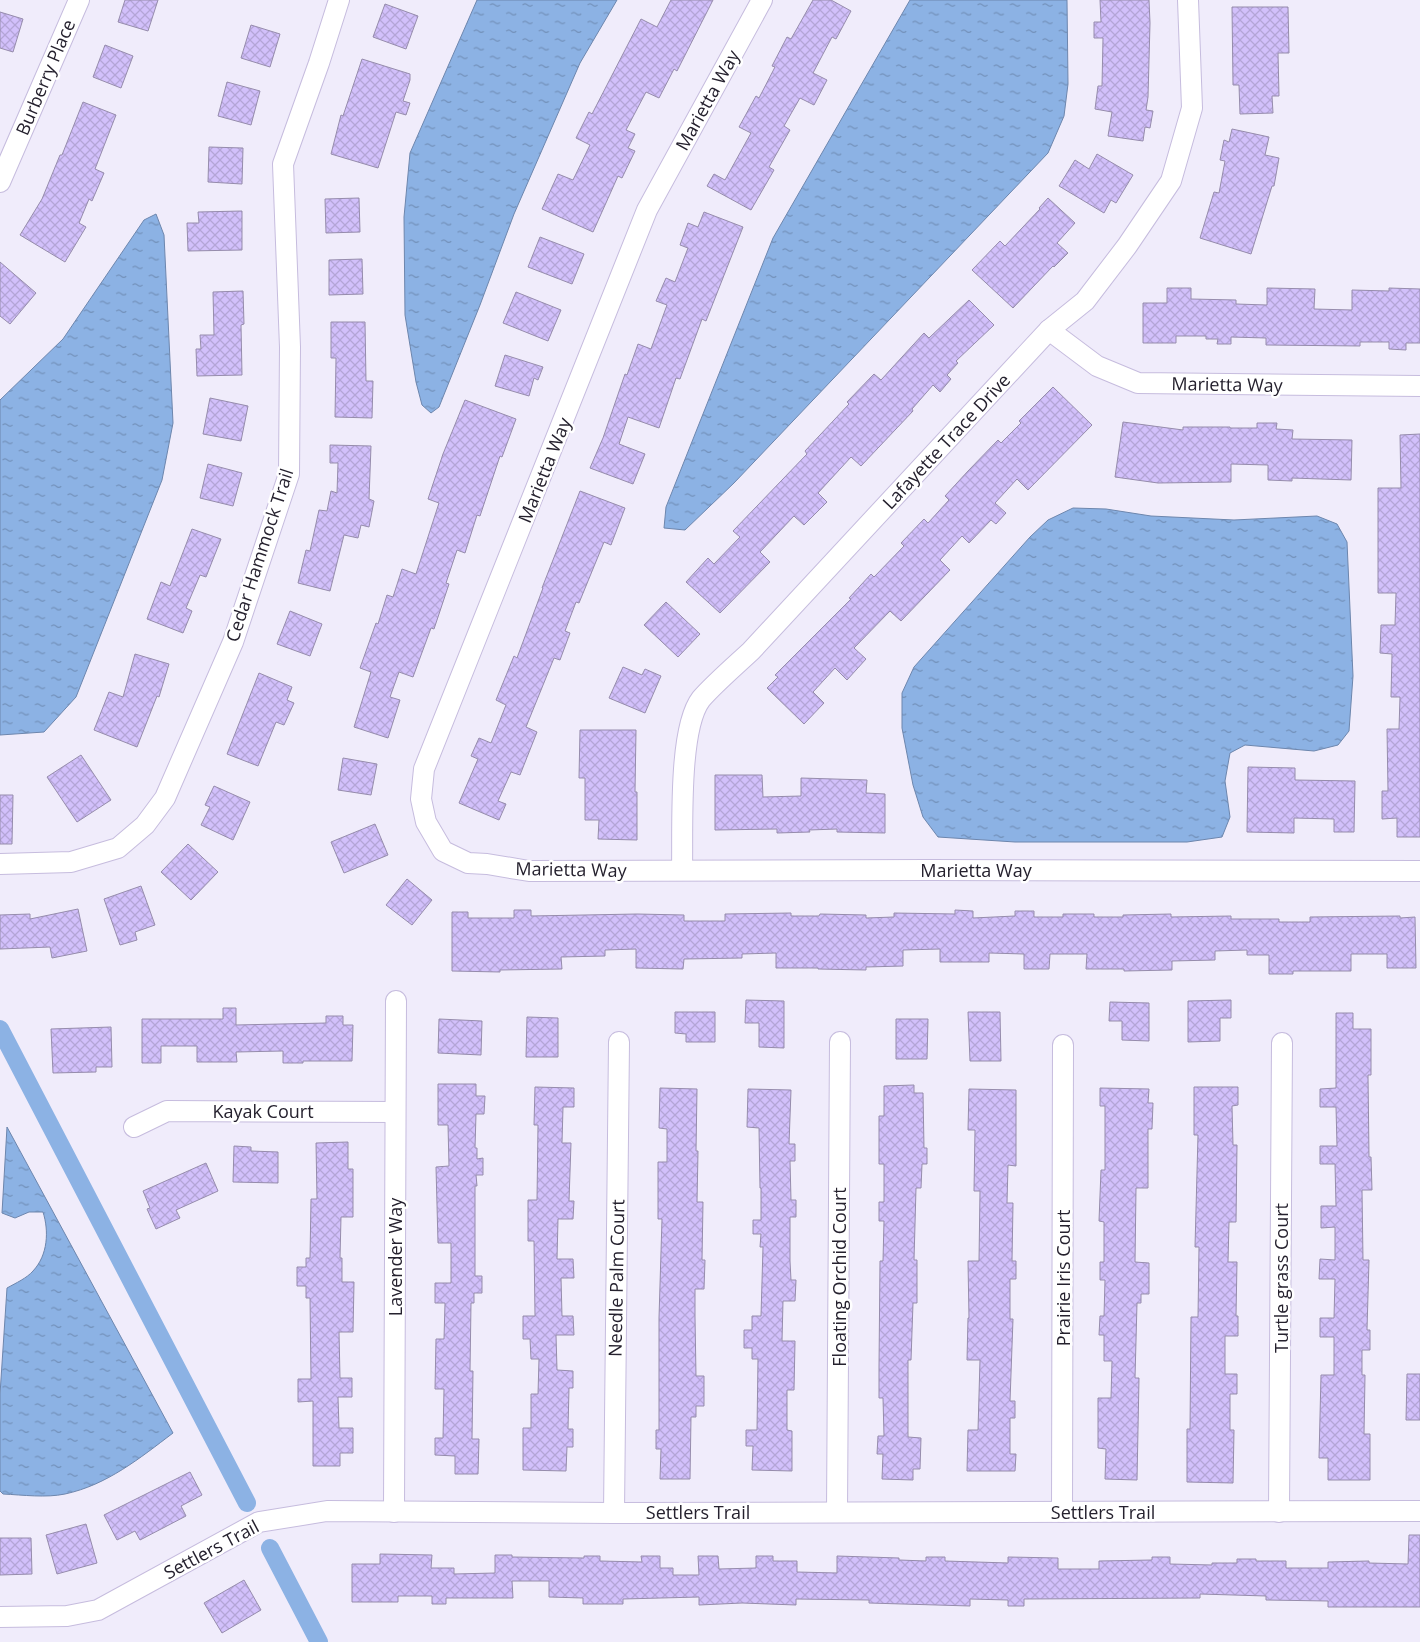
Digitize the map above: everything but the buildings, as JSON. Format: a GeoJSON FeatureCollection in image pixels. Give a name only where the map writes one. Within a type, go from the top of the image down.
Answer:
{"type":"FeatureCollection","features":[{"type":"Feature","properties":{"kind":"street","name":"Burberry Place"},"geometry":{"type":"LineString","coordinates":[[0,182],[79,0]]}},
{"type":"Feature","properties":{"kind":"street","name":"Cedar Hammock Trail"},"geometry":{"type":"LineString","coordinates":[[0,864],[71,862],[118,848],[145,825],[165,798],[233,642],[289,474],[290,347],[283,164],[340,0]]}},
{"type":"Feature","properties":{"kind":"street","name":"Marietta Way"},"geometry":{"type":"LineString","coordinates":[[762,0],[647,210],[424,769],[421,799],[426,822],[443,851],[468,863],[529,871],[1420,871]]}},
{"type":"Feature","properties":{"kind":"street","name":"Lafayette Trace Drive"},"geometry":{"type":"LineString","coordinates":[[682,870],[686,752],[690,724],[701,700],[751,651],[1049,330],[1085,301],[1127,246],[1171,182],[1192,108],[1188,0]]}},
{"type":"Feature","properties":{"kind":"street","name":"Marietta Way"},"geometry":{"type":"LineString","coordinates":[[1049,330],[1097,366],[1138,383],[1420,386]]}},
{"type":"Feature","properties":{"kind":"street","name":"Lavender Way"},"geometry":{"type":"LineString","coordinates":[[394,1512],[396,1001]]}},
{"type":"Feature","properties":{"kind":"street","name":"Needle Palm Court"},"geometry":{"type":"LineString","coordinates":[[614,1513],[619,1042]]}},
{"type":"Feature","properties":{"kind":"street","name":"Floating Orchid Court"},"geometry":{"type":"LineString","coordinates":[[837,1512],[840,1042]]}},
{"type":"Feature","properties":{"kind":"street","name":"Turtle grass Court"},"geometry":{"type":"LineString","coordinates":[[1279,1512],[1282,1043]]}},
{"type":"Feature","properties":{"kind":"street","name":"Prairie Iris Court"},"geometry":{"type":"LineString","coordinates":[[1062,1512],[1063,1045]]}},
{"type":"Feature","properties":{"kind":"street","name":"Kayak Court"},"geometry":{"type":"LineString","coordinates":[[134,1127],[167,1111],[395,1112]]}},
{"type":"Feature","properties":{"kind":"street","name":"Settlers Trail"},"geometry":{"type":"LineString","coordinates":[[0,1617],[67,1616],[98,1610],[259,1522],[327,1511],[614,1513],[1420,1511]]}},
{"type":"Feature","properties":{"kind":"water"},"geometry":{"type":"Polygon","coordinates":[[[477,0],[617,0],[580,63],[514,214],[439,407],[431,413],[422,405],[416,382],[405,315],[404,217],[410,153],[477,0]]]}},
{"type":"Feature","properties":{"kind":"water"},"geometry":{"type":"Polygon","coordinates":[[[910,0],[1067,0],[1068,84],[1064,116],[1048,153],[734,483],[685,530],[664,528],[666,507],[773,238],[910,0]]]}},
{"type":"Feature","properties":{"kind":"water"},"geometry":{"type":"Polygon","coordinates":[[[156,214],[164,235],[173,423],[162,480],[76,697],[44,732],[0,735],[0,400],[63,339],[144,220],[156,214]]]}},
{"type":"Feature","properties":{"kind":"water"},"geometry":{"type":"Polygon","coordinates":[[[1073,508],[1106,509],[1151,516],[1234,520],[1317,516],[1337,524],[1347,542],[1353,676],[1349,731],[1338,745],[1314,751],[1245,745],[1230,753],[1225,781],[1230,817],[1222,837],[1187,842],[1015,842],[938,837],[923,817],[913,785],[902,728],[902,693],[914,667],[1030,537],[1048,520],[1073,508]]]}},
{"type":"Feature","properties":{"kind":"water"},"geometry":{"type":"Polygon","coordinates":[[[7,1127],[173,1433],[122,1470],[95,1484],[65,1494],[34,1496],[3,1494],[0,1491],[0,1394],[7,1288],[33,1271],[42,1258],[46,1243],[46,1227],[43,1212],[29,1212],[15,1218],[2,1213],[7,1127]]]}},
{"type":"Feature","properties":{"kind":"waterway"},"geometry":{"type":"LineString","coordinates":[[0,1029],[247,1503]]}},
{"type":"Feature","properties":{"kind":"waterway"},"geometry":{"type":"LineString","coordinates":[[270,1548],[319,1642]]}}]}
